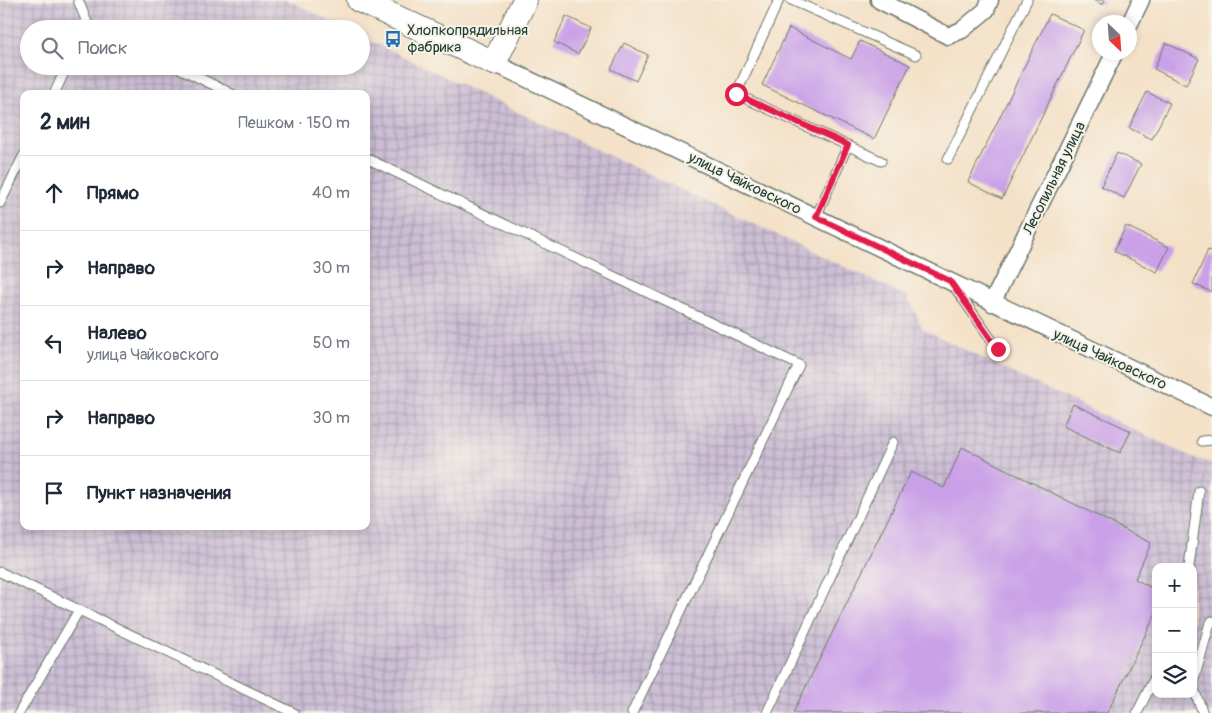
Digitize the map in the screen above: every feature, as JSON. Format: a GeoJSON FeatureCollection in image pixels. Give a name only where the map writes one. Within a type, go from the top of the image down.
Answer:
{"type":"FeatureCollection","features":[{"type":"Feature","properties":{"kind":"main road","name":"улица Чайковского"},"geometry":{"type":"LineString","coordinates":[[359,0],[494,63]]}},
{"type":"Feature","properties":{"kind":"main road"},"geometry":{"type":"LineString","coordinates":[[494,63],[525,0]]}},
{"type":"Feature","properties":{"kind":"street"},"geometry":{"type":"LineString","coordinates":[[879,0],[948,36],[962,30],[986,10],[990,0]]}},
{"type":"Feature","properties":{"kind":"street"},"geometry":{"type":"LineString","coordinates":[[1134,15],[1141,0]]}},
{"type":"Feature","properties":{"kind":"street","name":"Лесопильная улица"},"geometry":{"type":"LineString","coordinates":[[992,303],[1111,60]]}},
{"type":"Feature","properties":{"kind":"street","name":"улица Чайковского"},"geometry":{"type":"LineString","coordinates":[[494,63],[1212,407]]}},
{"type":"Feature","properties":{"kind":"lane"},"geometry":{"type":"LineString","coordinates":[[78,0],[85,20]]}},
{"type":"Feature","properties":{"kind":"lane"},"geometry":{"type":"LineString","coordinates":[[779,0],[736,94],[881,161]]}},
{"type":"Feature","properties":{"kind":"lane"},"geometry":{"type":"LineString","coordinates":[[791,0],[916,55]]}},
{"type":"Feature","properties":{"kind":"lane"},"geometry":{"type":"LineString","coordinates":[[948,159],[1027,0]]}},
{"type":"Feature","properties":{"kind":"lane"},"geometry":{"type":"LineString","coordinates":[[56,90],[63,75]]}},
{"type":"Feature","properties":{"kind":"lane"},"geometry":{"type":"LineString","coordinates":[[193,75],[224,90]]}},
{"type":"Feature","properties":{"kind":"lane"},"geometry":{"type":"LineString","coordinates":[[816,217],[848,145]]}},
{"type":"Feature","properties":{"kind":"lane"},"geometry":{"type":"LineString","coordinates":[[370,160],[799,364],[632,713]]}},
{"type":"Feature","properties":{"kind":"lane"},"geometry":{"type":"LineString","coordinates":[[0,203],[20,163]]}},
{"type":"Feature","properties":{"kind":"lane"},"geometry":{"type":"LineString","coordinates":[[950,281],[998,349]]}},
{"type":"Feature","properties":{"kind":"lane"},"geometry":{"type":"LineString","coordinates":[[1202,441],[1212,440]]}},
{"type":"Feature","properties":{"kind":"lane"},"geometry":{"type":"LineString","coordinates":[[766,713],[893,442]]}},
{"type":"Feature","properties":{"kind":"lane"},"geometry":{"type":"LineString","coordinates":[[1190,563],[1199,491]]}},
{"type":"Feature","properties":{"kind":"lane"},"geometry":{"type":"LineString","coordinates":[[0,572],[294,713]]}},
{"type":"Feature","properties":{"kind":"lane"},"geometry":{"type":"LineString","coordinates":[[19,713],[78,610]]}},
{"type":"Feature","properties":{"kind":"lane"},"geometry":{"type":"LineString","coordinates":[[1197,670],[1212,621]]}},
{"type":"Feature","properties":{"kind":"lane"},"geometry":{"type":"LineString","coordinates":[[1137,713],[1152,683]]}},
{"type":"Feature","properties":{"kind":"lane"},"geometry":{"type":"LineString","coordinates":[[1197,696],[1203,713]]}},
{"type":"Feature","properties":{"kind":"shaded area"},"geometry":{"type":"Polygon","coordinates":[[[0,0],[288,0],[329,20],[20,20],[20,75],[370,75],[370,40],[908,297],[923,329],[1194,458],[1212,463],[1212,713],[0,713],[0,0]]]}},
{"type":"Feature","properties":{"kind":"building"},"geometry":{"type":"Polygon","coordinates":[[[1093,0],[1105,0],[1103,5],[1093,0]]]}},
{"type":"Feature","properties":{"kind":"building"},"geometry":{"type":"Polygon","coordinates":[[[1050,14],[1084,30],[1002,199],[968,182],[1050,14]]]}},
{"type":"Feature","properties":{"kind":"building"},"geometry":{"type":"Polygon","coordinates":[[[566,16],[591,28],[578,54],[554,42],[566,16]]]}},
{"type":"Feature","properties":{"kind":"building"},"geometry":{"type":"Polygon","coordinates":[[[789,28],[851,59],[860,41],[910,65],[874,139],[762,85],[789,28]]]}},
{"type":"Feature","properties":{"kind":"building"},"geometry":{"type":"Polygon","coordinates":[[[624,43],[648,55],[636,81],[611,69],[624,43]]]}},
{"type":"Feature","properties":{"kind":"building"},"geometry":{"type":"Polygon","coordinates":[[[1166,43],[1199,59],[1186,85],[1154,69],[1166,43]]]}},
{"type":"Feature","properties":{"kind":"building"},"geometry":{"type":"Polygon","coordinates":[[[1147,92],[1170,103],[1152,139],[1129,128],[1147,92]]]}},
{"type":"Feature","properties":{"kind":"building"},"geometry":{"type":"Polygon","coordinates":[[[1117,153],[1141,164],[1124,198],[1101,186],[1117,153]]]}},
{"type":"Feature","properties":{"kind":"building"},"geometry":{"type":"Polygon","coordinates":[[[1126,226],[1169,247],[1157,272],[1114,251],[1126,226]]]}},
{"type":"Feature","properties":{"kind":"building"},"geometry":{"type":"Polygon","coordinates":[[[1208,250],[1212,251],[1212,292],[1193,284],[1208,250]]]}},
{"type":"Feature","properties":{"kind":"building"},"geometry":{"type":"Polygon","coordinates":[[[1073,404],[1131,431],[1120,453],[1063,426],[1073,404]]]}},
{"type":"Feature","properties":{"kind":"building"},"geometry":{"type":"Polygon","coordinates":[[[962,447],[1151,543],[1135,579],[1152,588],[1152,621],[1107,713],[793,713],[911,472],[944,488],[962,447]]]}},
{"type":"Feature","properties":{"kind":"place","name":"Хлопкопрядильная фабрика"},"geometry":{"type":"Point","coordinates":[393,39]}},
{"type":"Feature","properties":{"kind":"route"},"geometry":{"type":"LineString","coordinates":[[736,94],[848,145],[816,217],[950,281],[998,349]]}}]}
